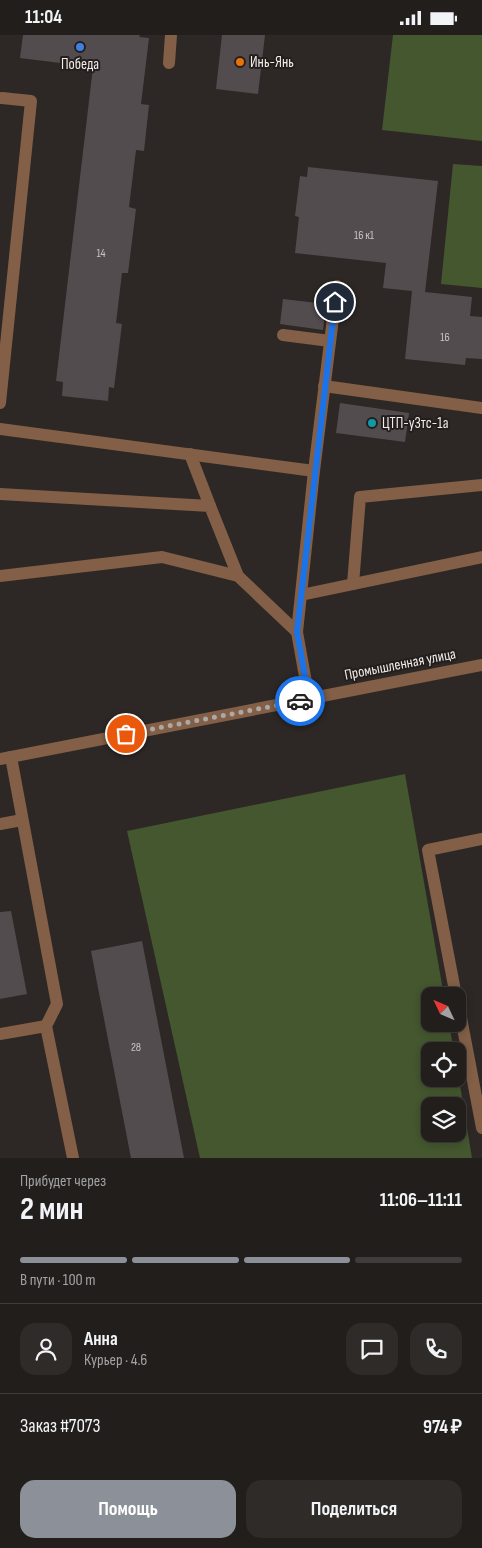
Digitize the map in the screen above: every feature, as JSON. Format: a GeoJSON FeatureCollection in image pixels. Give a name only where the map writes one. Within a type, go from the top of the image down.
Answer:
{"type":"FeatureCollection","features":[{"type":"Feature","properties":{"kind":"street"},"geometry":{"type":"LineString","coordinates":[[169,63],[171,35]]}},
{"type":"Feature","properties":{"kind":"street"},"geometry":{"type":"LineString","coordinates":[[0,403],[31,101],[2,97]]}},
{"type":"Feature","properties":{"kind":"street"},"geometry":{"type":"LineString","coordinates":[[309,699],[297,632],[314,471],[337,286]]}},
{"type":"Feature","properties":{"kind":"street"},"geometry":{"type":"LineString","coordinates":[[283,335],[330,341]]}},
{"type":"Feature","properties":{"kind":"street"},"geometry":{"type":"LineString","coordinates":[[324,386],[482,408]]}},
{"type":"Feature","properties":{"kind":"street"},"geometry":{"type":"LineString","coordinates":[[0,429],[314,471]]}},
{"type":"Feature","properties":{"kind":"street"},"geometry":{"type":"LineString","coordinates":[[190,454],[238,576],[297,632]]}},
{"type":"Feature","properties":{"kind":"street"},"geometry":{"type":"LineString","coordinates":[[352,584],[360,497],[482,485]]}},
{"type":"Feature","properties":{"kind":"street"},"geometry":{"type":"LineString","coordinates":[[0,494],[210,507]]}},
{"type":"Feature","properties":{"kind":"street"},"geometry":{"type":"LineString","coordinates":[[0,577],[162,557],[238,576]]}},
{"type":"Feature","properties":{"kind":"street"},"geometry":{"type":"LineString","coordinates":[[301,595],[482,557]]}},
{"type":"Feature","properties":{"kind":"street","name":"Промышленная улица"},"geometry":{"type":"LineString","coordinates":[[6,758],[482,665]]}},
{"type":"Feature","properties":{"kind":"street"},"geometry":{"type":"LineString","coordinates":[[6,758],[22,820],[58,1004],[46,1026],[73,1158]]}},
{"type":"Feature","properties":{"kind":"street"},"geometry":{"type":"LineString","coordinates":[[0,824],[22,820]]}},
{"type":"Feature","properties":{"kind":"street"},"geometry":{"type":"LineString","coordinates":[[454,987],[428,850],[481,842]]}},
{"type":"Feature","properties":{"kind":"street"},"geometry":{"type":"LineString","coordinates":[[0,1034],[46,1026]]}},
{"type":"Feature","properties":{"kind":"street"},"geometry":{"type":"LineString","coordinates":[[465,1033],[478,1087],[482,1128]]}},
{"type":"Feature","properties":{"kind":"green space"},"geometry":{"type":"Polygon","coordinates":[[[393,35],[482,35],[482,141],[382,130],[393,35]]]}},
{"type":"Feature","properties":{"kind":"green space"},"geometry":{"type":"Polygon","coordinates":[[[453,164],[482,166],[482,288],[441,284],[453,164]]]}},
{"type":"Feature","properties":{"kind":"green space"},"geometry":{"type":"Polygon","coordinates":[[[405,774],[442,987],[421,987],[421,1033],[451,1033],[452,1042],[421,1042],[421,1087],[460,1087],[462,1097],[421,1097],[421,1142],[466,1142],[466,1122],[472,1158],[200,1158],[127,831],[405,774]]]}},
{"type":"Feature","properties":{"kind":"building"},"geometry":{"type":"Polygon","coordinates":[[[23,35],[140,35],[139,37],[149,38],[141,104],[149,105],[144,151],[136,150],[129,207],[136,209],[128,273],[122,273],[116,323],[122,324],[114,388],[109,387],[108,401],[62,396],[63,382],[56,381],[93,67],[20,58],[23,35]]]}},
{"type":"Feature","properties":{"kind":"building","name":"Инь-Янь"},"geometry":{"type":"Polygon","coordinates":[[[222,35],[265,35],[258,94],[216,89],[222,35]]]}},
{"type":"Feature","properties":{"kind":"building"},"geometry":{"type":"Polygon","coordinates":[[[308,167],[438,181],[425,292],[472,297],[470,316],[482,317],[482,359],[466,358],[465,365],[405,359],[412,291],[383,288],[386,263],[295,253],[299,217],[295,216],[300,176],[307,177],[308,167]]]}},
{"type":"Feature","properties":{"kind":"building"},"geometry":{"type":"Polygon","coordinates":[[[283,299],[326,304],[323,330],[280,324],[283,299]]]}},
{"type":"Feature","properties":{"kind":"building","name":"ЦТП-у3тс-1а"},"geometry":{"type":"Polygon","coordinates":[[[340,403],[409,413],[405,442],[336,433],[340,403]]]}},
{"type":"Feature","properties":{"kind":"building"},"geometry":{"type":"Polygon","coordinates":[[[11,911],[27,994],[0,999],[0,912],[11,911]]]}},
{"type":"Feature","properties":{"kind":"building"},"geometry":{"type":"Polygon","coordinates":[[[142,941],[184,1158],[131,1158],[99,993],[91,951],[142,941]]]}},
{"type":"Feature","properties":{"kind":"way so far"},"geometry":{"type":"LineString","coordinates":[[126,734],[300,701]]}},
{"type":"Feature","properties":{"kind":"place","name":"Победа"},"geometry":{"type":"Point","coordinates":[80,47]}},
{"type":"Feature","properties":{"kind":"place","name":"Инь-Янь"},"geometry":{"type":"Point","coordinates":[240,62]}},
{"type":"Feature","properties":{"kind":"place","name":"ЦТП-у3тс-1а"},"geometry":{"type":"Point","coordinates":[372,423]}},
{"type":"Feature","properties":{"kind":"route"},"geometry":{"type":"LineString","coordinates":[[300,701],[309,699],[297,632],[314,471],[335,302]]}}]}
